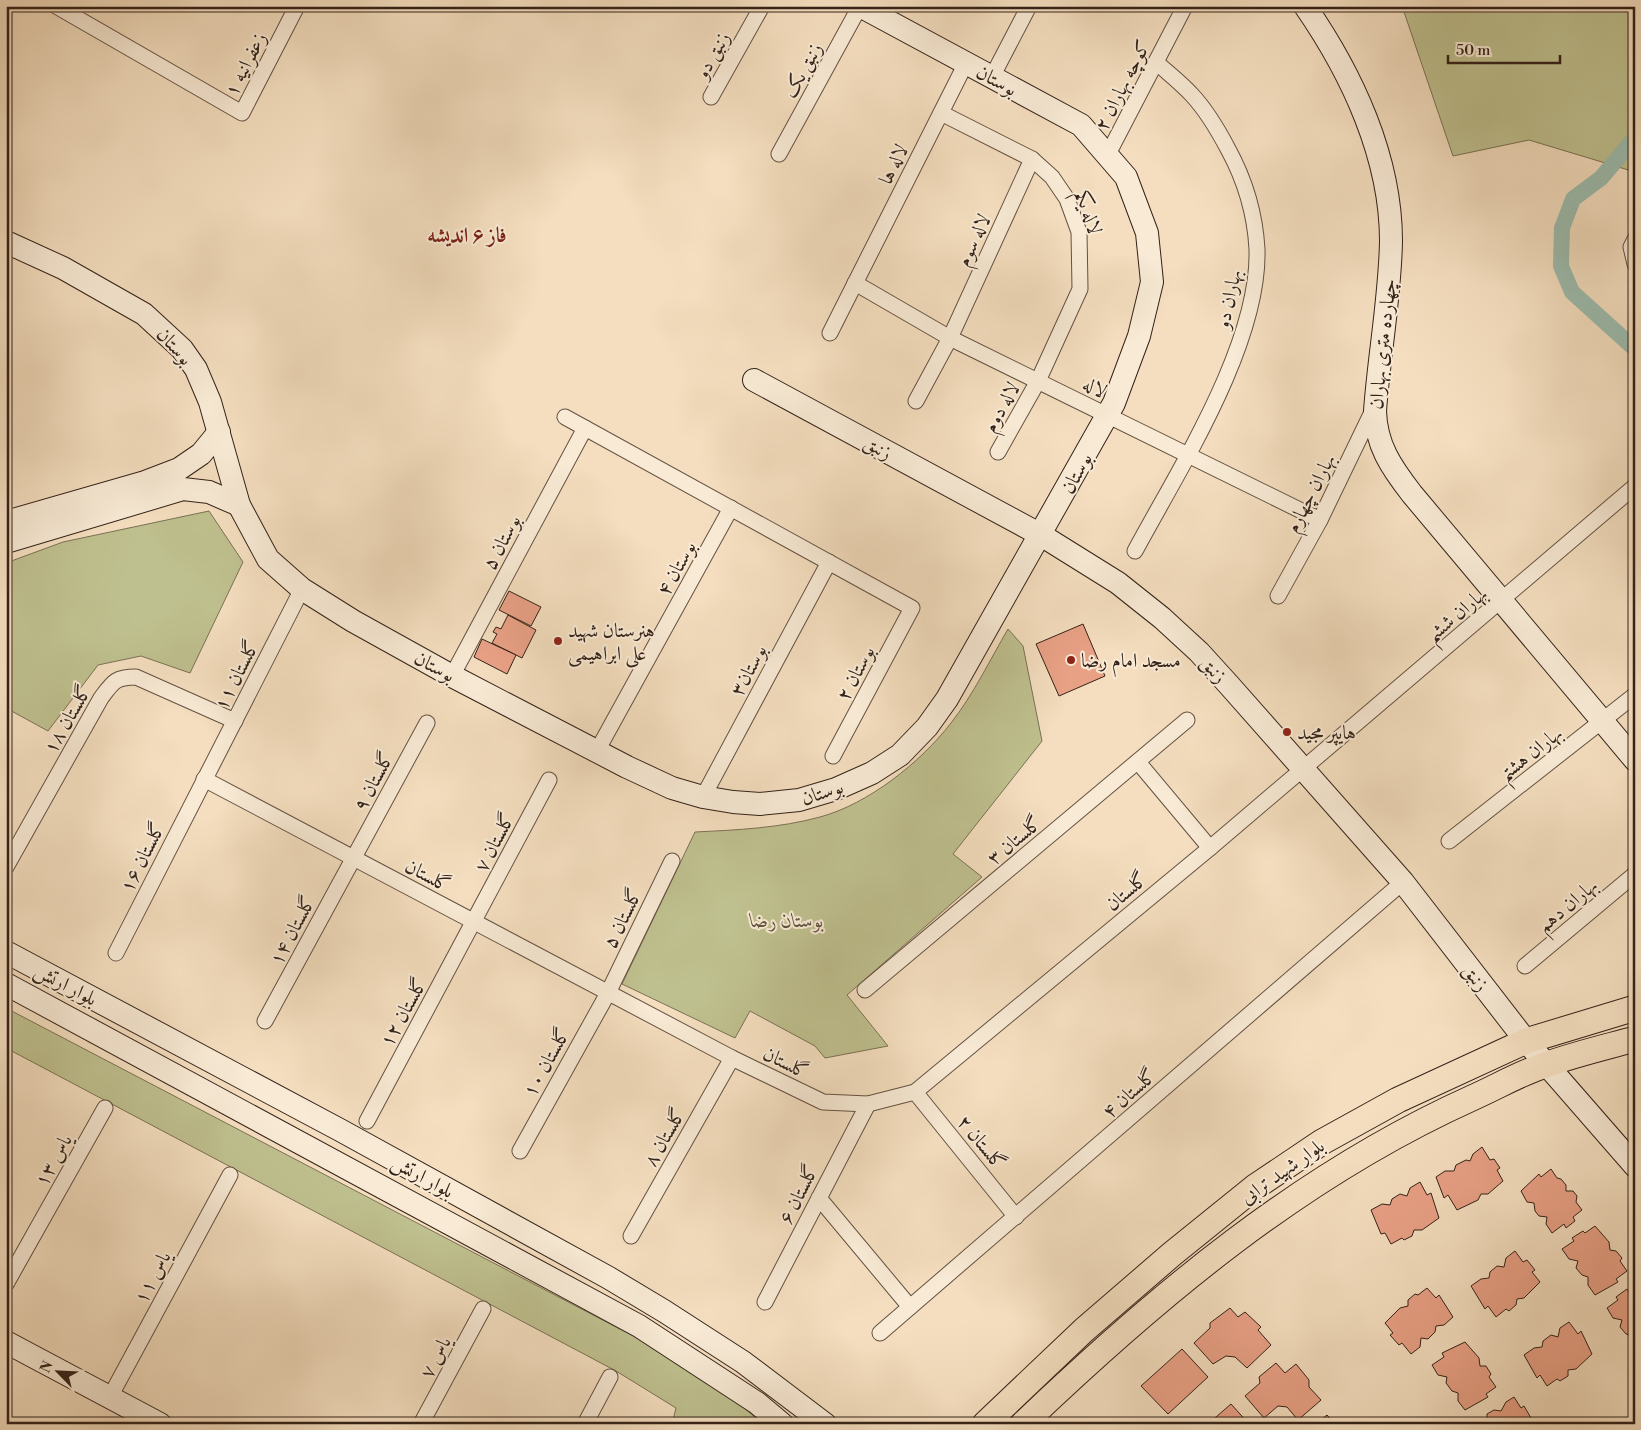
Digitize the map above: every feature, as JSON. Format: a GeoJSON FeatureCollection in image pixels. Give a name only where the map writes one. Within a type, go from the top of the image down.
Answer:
{"type":"FeatureCollection","features":[{"type":"Feature","properties":{"kind":"main road","name":"بلوار شهید ترابی"},"geometry":{"type":"LineString","coordinates":[[985,1424],[1091,1324],[1172,1254],[1255,1187],[1322,1142],[1398,1100],[1526,1041],[1635,1008]]}},
{"type":"Feature","properties":{"kind":"main road","name":"بلوار شهید ترابی"},"geometry":{"type":"LineString","coordinates":[[1023,1424],[1092,1358],[1176,1286],[1281,1206],[1331,1173],[1418,1122],[1546,1064],[1635,1039]]}},
{"type":"Feature","properties":{"kind":"street","name":"زعفرانیه ۱"},"geometry":{"type":"LineString","coordinates":[[56,6],[242,113],[297,6]]}},
{"type":"Feature","properties":{"kind":"street","name":"زنبق دو"},"geometry":{"type":"LineString","coordinates":[[711,97],[762,6]]}},
{"type":"Feature","properties":{"kind":"street","name":"بوستان"},"geometry":{"type":"LineString","coordinates":[[6,242],[63,268],[116,297],[144,314],[182,348],[196,369],[210,402],[240,505],[268,559],[302,589],[353,621],[452,676],[672,788],[703,797],[760,804],[799,800],[836,789],[872,773],[900,755],[927,727],[947,699],[1108,416],[1139,336],[1152,282],[1147,233],[1126,178],[1080,125],[860,6]]}},
{"type":"Feature","properties":{"kind":"street","name":"زنبق یک"},"geometry":{"type":"LineString","coordinates":[[779,154],[860,6]]}},
{"type":"Feature","properties":{"kind":"street"},"geometry":{"type":"LineString","coordinates":[[992,77],[1029,6]]}},
{"type":"Feature","properties":{"kind":"street","name":"کوچه بهاران ۲"},"geometry":{"type":"LineString","coordinates":[[1108,156],[1185,6]]}},
{"type":"Feature","properties":{"kind":"street","name":"چهارده متری بهاران"},"geometry":{"type":"LineString","coordinates":[[1305,6],[1323,32],[1352,88],[1377,155],[1389,206],[1391,240],[1389,290],[1375,406],[1375,426],[1380,443],[1395,472],[1635,760]]}},
{"type":"Feature","properties":{"kind":"street","name":"بهاران دو"},"geometry":{"type":"LineString","coordinates":[[1135,551],[1212,407],[1243,335],[1254,286],[1257,250],[1252,206],[1242,173],[1219,132],[1193,96],[1156,62]]}},
{"type":"Feature","properties":{"kind":"street","name":"لاله ها"},"geometry":{"type":"LineString","coordinates":[[830,333],[966,63]]}},
{"type":"Feature","properties":{"kind":"street","name":"لاله یکم"},"geometry":{"type":"LineString","coordinates":[[941,113],[1032,159],[1052,177],[1067,199],[1079,232],[1081,258],[1080,289],[1038,381]]}},
{"type":"Feature","properties":{"kind":"street","name":"لاله سوم"},"geometry":{"type":"LineString","coordinates":[[916,401],[950,338],[1032,159]]}},
{"type":"Feature","properties":{"kind":"street"},"geometry":{"type":"LineString","coordinates":[[1635,239],[1631,247],[1635,264]]}},
{"type":"Feature","properties":{"kind":"street","name":"لاله"},"geometry":{"type":"LineString","coordinates":[[855,283],[950,338],[1320,520]]}},
{"type":"Feature","properties":{"kind":"street","name":"زنبق"},"geometry":{"type":"LineString","coordinates":[[754,380],[1041,535],[1118,584],[1162,618],[1223,678],[1402,882],[1526,1041],[1635,1166]]}},
{"type":"Feature","properties":{"kind":"street","name":"لاله دوم"},"geometry":{"type":"LineString","coordinates":[[998,452],[1038,381]]}},
{"type":"Feature","properties":{"kind":"street","name":"بهاران چهارم"},"geometry":{"type":"LineString","coordinates":[[1278,596],[1320,520],[1375,406]]}},
{"type":"Feature","properties":{"kind":"street"},"geometry":{"type":"LineString","coordinates":[[565,417],[829,562]]}},
{"type":"Feature","properties":{"kind":"street","name":"بوستان ۵"},"geometry":{"type":"LineString","coordinates":[[452,676],[586,428]]}},
{"type":"Feature","properties":{"kind":"street"},"geometry":{"type":"LineString","coordinates":[[6,542],[148,490],[201,454],[219,432]]}},
{"type":"Feature","properties":{"kind":"street","name":"بهاران ششم"},"geometry":{"type":"LineString","coordinates":[[1302,769],[1502,602],[1634,487]]}},
{"type":"Feature","properties":{"kind":"street"},"geometry":{"type":"LineString","coordinates":[[6,522],[148,490],[183,489],[209,492],[240,505]]}},
{"type":"Feature","properties":{"kind":"street","name":"بوستان ۴"},"geometry":{"type":"LineString","coordinates":[[597,751],[731,508]]}},
{"type":"Feature","properties":{"kind":"street","name":"بوستان ۲"},"geometry":{"type":"LineString","coordinates":[[829,562],[912,608],[833,756]]}},
{"type":"Feature","properties":{"kind":"street","name":"بوستان۳"},"geometry":{"type":"LineString","coordinates":[[703,797],[829,562]]}},
{"type":"Feature","properties":{"kind":"street","name":"گلستان ۱۱"},"geometry":{"type":"LineString","coordinates":[[204,779],[302,589]]}},
{"type":"Feature","properties":{"kind":"street","name":"گلستان ۱۸"},"geometry":{"type":"LineString","coordinates":[[6,867],[101,698],[114,681],[122,677],[136,677],[235,721]]}},
{"type":"Feature","properties":{"kind":"street","name":"بهاران هشتم"},"geometry":{"type":"LineString","coordinates":[[1449,841],[1635,695]]}},
{"type":"Feature","properties":{"kind":"street","name":"گلستان ۳"},"geometry":{"type":"LineString","coordinates":[[866,990],[1187,720]]}},
{"type":"Feature","properties":{"kind":"street","name":"گلستان ۹"},"geometry":{"type":"LineString","coordinates":[[354,858],[427,723]]}},
{"type":"Feature","properties":{"kind":"street"},"geometry":{"type":"LineString","coordinates":[[1138,762],[1210,848]]}},
{"type":"Feature","properties":{"kind":"street","name":"گلستان"},"geometry":{"type":"LineString","coordinates":[[204,779],[732,1058],[823,1102],[868,1104],[916,1092],[1210,848],[1302,769]]}},
{"type":"Feature","properties":{"kind":"street","name":"گلستان ۱۶"},"geometry":{"type":"LineString","coordinates":[[116,953],[204,779]]}},
{"type":"Feature","properties":{"kind":"street","name":"گلستان ۷"},"geometry":{"type":"LineString","coordinates":[[475,922],[549,780]]}},
{"type":"Feature","properties":{"kind":"street","name":"گلستان ۱۴"},"geometry":{"type":"LineString","coordinates":[[265,1021],[354,858]]}},
{"type":"Feature","properties":{"kind":"street","name":"گلستان ۵"},"geometry":{"type":"LineString","coordinates":[[608,992],[672,861]]}},
{"type":"Feature","properties":{"kind":"street","name":"بهاران دهم"},"geometry":{"type":"LineString","coordinates":[[1525,966],[1635,874]]}},
{"type":"Feature","properties":{"kind":"street","name":"گلستان ۴"},"geometry":{"type":"LineString","coordinates":[[880,1332],[1016,1217],[1402,882]]}},
{"type":"Feature","properties":{"kind":"street","name":"گلستان ۱۲"},"geometry":{"type":"LineString","coordinates":[[363,1131],[475,922]]}},
{"type":"Feature","properties":{"kind":"street","name":"بلوار ارتش"},"geometry":{"type":"LineString","coordinates":[[6,952],[363,1131],[664,1311],[743,1362],[825,1424]]}},
{"type":"Feature","properties":{"kind":"street","name":"بلوار ارتش"},"geometry":{"type":"LineString","coordinates":[[6,984],[639,1326],[757,1403],[782,1424]]}},
{"type":"Feature","properties":{"kind":"street","name":"گلستان ۱۰"},"geometry":{"type":"LineString","coordinates":[[520,1151],[608,992]]}},
{"type":"Feature","properties":{"kind":"street","name":"گلستان ۸"},"geometry":{"type":"LineString","coordinates":[[630,1236],[732,1058]]}},
{"type":"Feature","properties":{"kind":"street","name":"گلستان ۲"},"geometry":{"type":"LineString","coordinates":[[916,1092],[1016,1217]]}},
{"type":"Feature","properties":{"kind":"street","name":"گلستان ۶"},"geometry":{"type":"LineString","coordinates":[[765,1302],[868,1104]]}},
{"type":"Feature","properties":{"kind":"street","name":"یاس ۱۳"},"geometry":{"type":"LineString","coordinates":[[6,1284],[105,1108]]}},
{"type":"Feature","properties":{"kind":"street"},"geometry":{"type":"LineString","coordinates":[[346,1166],[363,1131]]}},
{"type":"Feature","properties":{"kind":"street","name":"یاس ۱۱"},"geometry":{"type":"LineString","coordinates":[[110,1397],[230,1174]]}},
{"type":"Feature","properties":{"kind":"street"},"geometry":{"type":"LineString","coordinates":[[819,1198],[910,1307]]}},
{"type":"Feature","properties":{"kind":"street","name":"یاس ۷"},"geometry":{"type":"LineString","coordinates":[[421,1424],[483,1310]]}},
{"type":"Feature","properties":{"kind":"street"},"geometry":{"type":"LineString","coordinates":[[9,1349],[110,1397],[160,1424]]}},
{"type":"Feature","properties":{"kind":"street"},"geometry":{"type":"LineString","coordinates":[[585,1424],[610,1377]]}},
{"type":"Feature","properties":{"kind":"green space"},"geometry":{"type":"Polygon","coordinates":[[[1402,6],[1635,6],[1635,172],[1529,140],[1453,156],[1402,6]]]}},
{"type":"Feature","properties":{"kind":"green space"},"geometry":{"type":"Polygon","coordinates":[[[209,511],[243,562],[190,673],[141,656],[98,665],[48,731],[6,708],[6,563],[63,542],[209,511]]]}},
{"type":"Feature","properties":{"kind":"green space","name":"بوستان رضا"},"geometry":{"type":"Polygon","coordinates":[[[1008,629],[1023,646],[1042,741],[953,854],[982,877],[847,995],[888,1046],[825,1058],[815,1046],[750,1011],[735,1038],[622,984],[695,832],[758,828],[805,821],[838,811],[874,792],[909,767],[951,723],[974,689],[1008,629]]]}},
{"type":"Feature","properties":{"kind":"green space"},"geometry":{"type":"Polygon","coordinates":[[[6,1008],[660,1350],[729,1395],[763,1424],[672,1424],[676,1408],[616,1371],[6,1048],[6,1008]]]}},
{"type":"Feature","properties":{"kind":"building"},"geometry":{"type":"Polygon","coordinates":[[[509,591],[541,607],[531,626],[499,610],[509,591]]]}},
{"type":"Feature","properties":{"kind":"building"},"geometry":{"type":"Polygon","coordinates":[[[508,615],[536,630],[522,658],[492,643],[497,634],[493,632],[496,627],[501,629],[508,615]]]}},
{"type":"Feature","properties":{"kind":"building","name":"مسجد امام رضا"},"geometry":{"type":"Polygon","coordinates":[[[1083,624],[1105,676],[1059,696],[1036,644],[1083,624]]]}},
{"type":"Feature","properties":{"kind":"building"},"geometry":{"type":"Polygon","coordinates":[[[482,639],[516,655],[507,674],[474,657],[482,639]]]}},
{"type":"Feature","properties":{"kind":"building"},"geometry":{"type":"Polygon","coordinates":[[[1482,1147],[1490,1160],[1494,1159],[1500,1168],[1497,1170],[1503,1181],[1488,1194],[1481,1194],[1478,1200],[1457,1210],[1448,1195],[1444,1198],[1436,1177],[1445,1171],[1454,1171],[1456,1165],[1466,1160],[1470,1161],[1473,1154],[1482,1147]]]}},
{"type":"Feature","properties":{"kind":"building"},"geometry":{"type":"Polygon","coordinates":[[[1551,1169],[1557,1178],[1561,1179],[1566,1185],[1566,1191],[1573,1191],[1577,1196],[1576,1202],[1582,1210],[1573,1217],[1575,1221],[1566,1228],[1564,1224],[1552,1233],[1546,1224],[1547,1217],[1539,1216],[1535,1211],[1534,1203],[1527,1202],[1521,1191],[1539,1174],[1541,1177],[1551,1169]]]}},
{"type":"Feature","properties":{"kind":"building"},"geometry":{"type":"Polygon","coordinates":[[[1420,1182],[1427,1195],[1431,1193],[1439,1218],[1422,1230],[1414,1230],[1412,1236],[1404,1240],[1402,1238],[1391,1244],[1385,1233],[1381,1234],[1371,1210],[1382,1204],[1390,1205],[1392,1199],[1400,1194],[1407,1196],[1410,1188],[1420,1182]]]}},
{"type":"Feature","properties":{"kind":"building"},"geometry":{"type":"Polygon","coordinates":[[[1595,1226],[1609,1242],[1610,1250],[1616,1251],[1622,1258],[1620,1261],[1627,1271],[1616,1279],[1618,1282],[1595,1295],[1588,1285],[1588,1277],[1582,1275],[1576,1268],[1578,1261],[1569,1259],[1562,1249],[1574,1241],[1572,1238],[1583,1231],[1585,1233],[1595,1226]]]}},
{"type":"Feature","properties":{"kind":"building"},"geometry":{"type":"Polygon","coordinates":[[[1515,1251],[1523,1262],[1527,1260],[1535,1270],[1532,1272],[1540,1282],[1524,1298],[1517,1299],[1516,1305],[1509,1311],[1506,1309],[1496,1317],[1488,1306],[1485,1309],[1471,1286],[1481,1279],[1489,1278],[1490,1272],[1497,1266],[1504,1267],[1506,1258],[1515,1251]]]}},
{"type":"Feature","properties":{"kind":"building"},"geometry":{"type":"Polygon","coordinates":[[[1427,1288],[1436,1298],[1439,1295],[1453,1317],[1444,1325],[1436,1326],[1435,1332],[1428,1339],[1421,1338],[1420,1347],[1411,1354],[1402,1343],[1399,1345],[1390,1335],[1393,1333],[1385,1323],[1400,1308],[1408,1306],[1408,1300],[1415,1294],[1418,1295],[1427,1288]]]}},
{"type":"Feature","properties":{"kind":"building"},"geometry":{"type":"Polygon","coordinates":[[[1635,1288],[1635,1347],[1632,1336],[1626,1334],[1620,1327],[1622,1320],[1613,1318],[1607,1308],[1618,1300],[1616,1297],[1627,1289],[1629,1292],[1635,1288]]]}},
{"type":"Feature","properties":{"kind":"building"},"geometry":{"type":"Polygon","coordinates":[[[1230,1308],[1238,1317],[1245,1312],[1261,1327],[1258,1330],[1271,1345],[1247,1368],[1235,1357],[1226,1356],[1213,1364],[1194,1343],[1210,1328],[1210,1323],[1230,1308]]]}},
{"type":"Feature","properties":{"kind":"building"},"geometry":{"type":"Polygon","coordinates":[[[1569,1322],[1578,1334],[1581,1331],[1592,1354],[1576,1369],[1568,1370],[1568,1376],[1560,1381],[1557,1379],[1547,1386],[1540,1375],[1537,1378],[1524,1355],[1534,1348],[1542,1347],[1543,1341],[1551,1335],[1558,1337],[1560,1328],[1569,1322]]]}},
{"type":"Feature","properties":{"kind":"building"},"geometry":{"type":"Polygon","coordinates":[[[1465,1342],[1479,1358],[1480,1366],[1486,1366],[1491,1374],[1489,1377],[1496,1387],[1486,1394],[1488,1397],[1465,1410],[1458,1401],[1458,1393],[1452,1391],[1446,1383],[1447,1377],[1438,1375],[1432,1365],[1444,1357],[1442,1353],[1465,1342]]]}},
{"type":"Feature","properties":{"kind":"building"},"geometry":{"type":"Polygon","coordinates":[[[1182,1349],[1208,1377],[1168,1414],[1141,1386],[1182,1349]]]}},
{"type":"Feature","properties":{"kind":"building"},"geometry":{"type":"Polygon","coordinates":[[[1276,1363],[1285,1373],[1296,1364],[1309,1380],[1309,1387],[1321,1400],[1298,1420],[1287,1407],[1278,1406],[1264,1418],[1245,1396],[1260,1383],[1259,1377],[1276,1363]]]}},
{"type":"Feature","properties":{"kind":"building"},"geometry":{"type":"Polygon","coordinates":[[[1514,1397],[1521,1408],[1524,1406],[1531,1418],[1529,1419],[1532,1424],[1482,1424],[1487,1420],[1487,1414],[1494,1410],[1501,1411],[1506,1402],[1514,1397]]]}},
{"type":"Feature","properties":{"kind":"building"},"geometry":{"type":"Polygon","coordinates":[[[1231,1404],[1249,1424],[1208,1424],[1231,1404]]]}},
{"type":"Feature","properties":{"kind":"building"},"geometry":{"type":"Polygon","coordinates":[[[1327,1415],[1335,1424],[1316,1424],[1327,1415]]]}},
{"type":"Feature","properties":{"kind":"waterway"},"geometry":{"type":"LineString","coordinates":[[1635,138],[1601,178],[1573,199],[1562,228],[1561,266],[1572,292],[1635,349]]}},
{"type":"Feature","properties":{"kind":"place","name":"هنرستان شهید علی ابراهیمی"},"geometry":{"type":"Point","coordinates":[558,641]}},
{"type":"Feature","properties":{"kind":"place","name":"مسجد امام رضا"},"geometry":{"type":"Point","coordinates":[1071,660]}},
{"type":"Feature","properties":{"kind":"place","name":"هایپر مجید"},"geometry":{"type":"Point","coordinates":[1287,732]}},
{"type":"Feature","properties":{"kind":"district","name":"فاز ۶ اندیشه"},"geometry":{"type":"Point","coordinates":[467,235]}}]}
